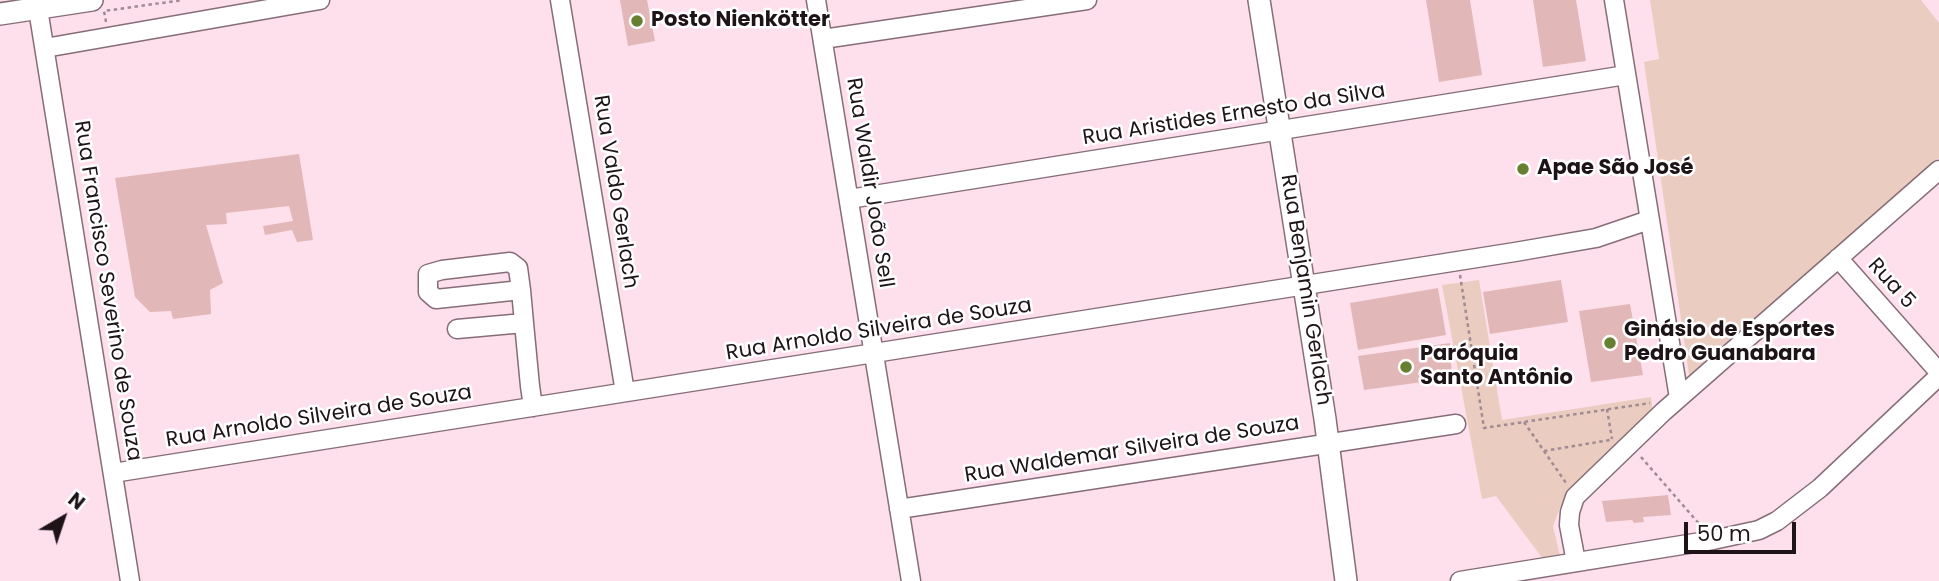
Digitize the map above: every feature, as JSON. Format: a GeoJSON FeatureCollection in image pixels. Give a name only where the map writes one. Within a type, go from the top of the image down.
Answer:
{"type":"FeatureCollection","features":[{"type":"Feature","properties":{"kind":"main road"},"geometry":{"type":"LineString","coordinates":[[0,14],[92,0]]}},
{"type":"Feature","properties":{"kind":"main road","name":"Rua Benjamin Gerlach"},"geometry":{"type":"LineString","coordinates":[[1259,0],[1328,442],[1346,581]]}},
{"type":"Feature","properties":{"kind":"street"},"geometry":{"type":"LineString","coordinates":[[45,48],[320,0]]}},
{"type":"Feature","properties":{"kind":"street","name":"Rua Valdo Gerlach"},"geometry":{"type":"LineString","coordinates":[[560,0],[625,392]]}},
{"type":"Feature","properties":{"kind":"street","name":"Rua Waldir João Sell"},"geometry":{"type":"LineString","coordinates":[[816,0],[911,581]]}},
{"type":"Feature","properties":{"kind":"street"},"geometry":{"type":"LineString","coordinates":[[823,39],[1087,0]]}},
{"type":"Feature","properties":{"kind":"street"},"geometry":{"type":"LineString","coordinates":[[1614,0],[1679,398]]}},
{"type":"Feature","properties":{"kind":"street","name":"Rua Francisco Severino de Souza"},"geometry":{"type":"LineString","coordinates":[[38,9],[130,581]]}},
{"type":"Feature","properties":{"kind":"street","name":"Rua Aristides Ernesto da Silva"},"geometry":{"type":"LineString","coordinates":[[849,200],[1626,75]]}},
{"type":"Feature","properties":{"kind":"street"},"geometry":{"type":"LineString","coordinates":[[1576,562],[1569,525],[1575,497],[1679,398],[1939,170]]}},
{"type":"Feature","properties":{"kind":"street","name":"Rua Arnoldo Silveira de Souza"},"geometry":{"type":"LineString","coordinates":[[113,472],[1596,239],[1649,220]]}},
{"type":"Feature","properties":{"kind":"street","name":"Rua 5"},"geometry":{"type":"LineString","coordinates":[[1838,258],[1939,374]]}},
{"type":"Feature","properties":{"kind":"street"},"geometry":{"type":"LineString","coordinates":[[521,290],[436,299],[429,292],[428,274],[510,262],[518,268],[521,290],[533,407]]}},
{"type":"Feature","properties":{"kind":"street"},"geometry":{"type":"LineString","coordinates":[[457,329],[524,323]]}},
{"type":"Feature","properties":{"kind":"street"},"geometry":{"type":"LineString","coordinates":[[1460,581],[1480,580],[1759,530],[1796,508],[1939,374]]}},
{"type":"Feature","properties":{"kind":"street","name":"Rua Waldemar Silveira de Souza"},"geometry":{"type":"LineString","coordinates":[[899,509],[1456,424]]}},
{"type":"Feature","properties":{"kind":"path"},"geometry":{"type":"LineString","coordinates":[[1458,261],[1484,428],[1679,398]]}},
{"type":"Feature","properties":{"kind":"path"},"geometry":{"type":"LineString","coordinates":[[1607,409],[1612,439]]}},
{"type":"Feature","properties":{"kind":"path"},"geometry":{"type":"LineString","coordinates":[[1524,422],[1575,497]]}},
{"type":"Feature","properties":{"kind":"path"},"geometry":{"type":"LineString","coordinates":[[1544,451],[1612,439],[1635,439],[1713,540]]}},
{"type":"Feature","properties":{"kind":"shaded area"},"geometry":{"type":"Polygon","coordinates":[[[1650,0],[1921,0],[1939,23],[1939,158],[1689,375],[1644,62],[1659,59],[1650,0]]]}},
{"type":"Feature","properties":{"kind":"shaded area"},"geometry":{"type":"Polygon","coordinates":[[[1479,280],[1502,420],[1651,397],[1653,413],[1572,488],[1561,505],[1553,526],[1560,556],[1543,559],[1496,496],[1482,499],[1442,285],[1479,280]]]}},
{"type":"Feature","properties":{"kind":"building","name":"Posto Nienkötter"},"geometry":{"type":"Polygon","coordinates":[[[620,0],[647,0],[655,41],[628,46],[620,0]]]}},
{"type":"Feature","properties":{"kind":"building"},"geometry":{"type":"Polygon","coordinates":[[[1426,0],[1470,0],[1482,75],[1439,82],[1426,0]]]}},
{"type":"Feature","properties":{"kind":"building"},"geometry":{"type":"Polygon","coordinates":[[[1533,0],[1576,0],[1586,61],[1543,67],[1533,0]]]}},
{"type":"Feature","properties":{"kind":"building"},"geometry":{"type":"Polygon","coordinates":[[[299,154],[313,240],[297,242],[292,230],[265,235],[263,226],[293,221],[289,206],[226,213],[227,224],[206,225],[223,283],[210,290],[211,314],[173,319],[171,311],[150,312],[135,297],[115,178],[299,154]]]}},
{"type":"Feature","properties":{"kind":"building"},"geometry":{"type":"Polygon","coordinates":[[[1561,280],[1568,322],[1490,334],[1483,292],[1561,280]]]}},
{"type":"Feature","properties":{"kind":"building"},"geometry":{"type":"Polygon","coordinates":[[[1438,288],[1446,335],[1358,350],[1350,303],[1438,288]]]}},
{"type":"Feature","properties":{"kind":"building","name":"Ginásio de Esportes Pedro Guanabara"},"geometry":{"type":"Polygon","coordinates":[[[1630,304],[1643,375],[1591,382],[1579,311],[1630,304]]]}},
{"type":"Feature","properties":{"kind":"building","name":"Paróquia Santo Antônio"},"geometry":{"type":"Polygon","coordinates":[[[1450,343],[1452,378],[1364,390],[1358,356],[1450,343]]]}},
{"type":"Feature","properties":{"kind":"building"},"geometry":{"type":"Polygon","coordinates":[[[1668,495],[1671,515],[1643,517],[1644,522],[1606,522],[1602,501],[1668,495]]]}},
{"type":"Feature","properties":{"kind":"place","name":"Posto Nienkötter"},"geometry":{"type":"Point","coordinates":[637,21]}},
{"type":"Feature","properties":{"kind":"place","name":"Apae São José"},"geometry":{"type":"Point","coordinates":[1523,169]}},
{"type":"Feature","properties":{"kind":"place","name":"Ginásio de Esportes Pedro Guanabara"},"geometry":{"type":"Point","coordinates":[1610,343]}},
{"type":"Feature","properties":{"kind":"place","name":"Paróquia Santo Antônio"},"geometry":{"type":"Point","coordinates":[1406,367]}}]}
